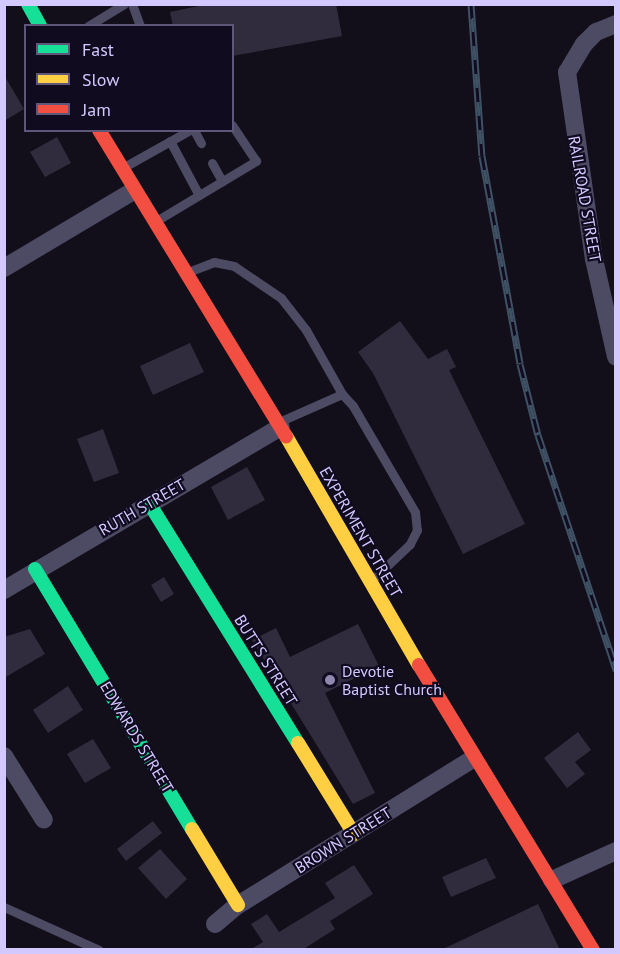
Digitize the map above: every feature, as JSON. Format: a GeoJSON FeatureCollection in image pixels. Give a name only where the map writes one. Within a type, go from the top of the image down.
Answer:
{"type":"FeatureCollection","features":[{"type":"Feature","properties":{"kind":"main road"},"geometry":{"type":"LineString","coordinates":[[28,4],[39,24]]}},
{"type":"Feature","properties":{"kind":"main road","name":"EXPERIMENT STREET"},"geometry":{"type":"LineString","coordinates":[[100,132],[133,191],[279,424],[473,759],[552,880],[593,950]]}},
{"type":"Feature","properties":{"kind":"main road","name":"BUTTS STREET"},"geometry":{"type":"LineString","coordinates":[[149,503],[354,834]]}},
{"type":"Feature","properties":{"kind":"main road","name":"EDWARDS STREET"},"geometry":{"type":"LineString","coordinates":[[35,569],[238,905]]}},
{"type":"Feature","properties":{"kind":"street","name":"RAILROAD STREET"},"geometry":{"type":"LineString","coordinates":[[615,24],[596,32],[584,44],[567,72],[568,97],[594,259],[615,357]]}},
{"type":"Feature","properties":{"kind":"street"},"geometry":{"type":"LineString","coordinates":[[4,267],[133,191]]}},
{"type":"Feature","properties":{"kind":"street","name":"RUTH STREET"},"geometry":{"type":"LineString","coordinates":[[4,590],[35,569],[279,424]]}},
{"type":"Feature","properties":{"kind":"street"},"geometry":{"type":"LineString","coordinates":[[4,756],[44,820]]}},
{"type":"Feature","properties":{"kind":"street","name":"BROWN STREET"},"geometry":{"type":"LineString","coordinates":[[215,924],[238,905],[473,759]]}},
{"type":"Feature","properties":{"kind":"street"},"geometry":{"type":"LineString","coordinates":[[552,880],[615,851]]}},
{"type":"Feature","properties":{"kind":"lane"},"geometry":{"type":"LineString","coordinates":[[91,24],[124,4]]}},
{"type":"Feature","properties":{"kind":"lane"},"geometry":{"type":"LineString","coordinates":[[132,4],[139,24]]}},
{"type":"Feature","properties":{"kind":"lane"},"geometry":{"type":"LineString","coordinates":[[154,223],[256,161],[234,128]]}},
{"type":"Feature","properties":{"kind":"lane"},"geometry":{"type":"LineString","coordinates":[[121,168],[188,132]]}},
{"type":"Feature","properties":{"kind":"lane"},"geometry":{"type":"LineString","coordinates":[[193,132],[201,143]]}},
{"type":"Feature","properties":{"kind":"lane"},"geometry":{"type":"LineString","coordinates":[[170,141],[199,195]]}},
{"type":"Feature","properties":{"kind":"lane"},"geometry":{"type":"LineString","coordinates":[[212,163],[222,181]]}},
{"type":"Feature","properties":{"kind":"lane"},"geometry":{"type":"LineString","coordinates":[[185,273],[214,262],[234,266],[281,298],[306,330],[342,394],[353,406],[415,512],[417,530],[410,544],[371,582]]}},
{"type":"Feature","properties":{"kind":"lane"},"geometry":{"type":"LineString","coordinates":[[279,424],[342,394]]}},
{"type":"Feature","properties":{"kind":"lane"},"geometry":{"type":"LineString","coordinates":[[4,907],[99,950]]}},
{"type":"Feature","properties":{"kind":"building"},"geometry":{"type":"Polygon","coordinates":[[[208,4],[336,4],[342,36],[234,56],[234,24],[173,24],[170,12],[208,4]]]}},
{"type":"Feature","properties":{"kind":"building"},"geometry":{"type":"Polygon","coordinates":[[[4,75],[24,109],[4,121],[4,75]]]}},
{"type":"Feature","properties":{"kind":"building"},"geometry":{"type":"Polygon","coordinates":[[[57,137],[71,163],[45,177],[30,152],[57,137]]]}},
{"type":"Feature","properties":{"kind":"building"},"geometry":{"type":"Polygon","coordinates":[[[400,321],[428,359],[447,349],[456,367],[449,370],[525,524],[463,554],[373,373],[358,352],[400,321]]]}},
{"type":"Feature","properties":{"kind":"building"},"geometry":{"type":"Polygon","coordinates":[[[190,343],[204,372],[153,395],[140,366],[190,343]]]}},
{"type":"Feature","properties":{"kind":"building"},"geometry":{"type":"Polygon","coordinates":[[[103,429],[119,473],[94,482],[77,439],[103,429]]]}},
{"type":"Feature","properties":{"kind":"building"},"geometry":{"type":"Polygon","coordinates":[[[247,467],[265,500],[228,520],[211,487],[247,467]]]}},
{"type":"Feature","properties":{"kind":"building"},"geometry":{"type":"Polygon","coordinates":[[[164,577],[174,594],[161,602],[151,585],[164,577]]]}},
{"type":"Feature","properties":{"kind":"building"},"geometry":{"type":"Polygon","coordinates":[[[358,624],[379,666],[325,693],[375,793],[353,804],[252,640],[276,628],[290,657],[358,624]]]}},
{"type":"Feature","properties":{"kind":"building"},"geometry":{"type":"Polygon","coordinates":[[[30,629],[45,654],[4,678],[4,637],[30,629]]]}},
{"type":"Feature","properties":{"kind":"building"},"geometry":{"type":"Polygon","coordinates":[[[68,686],[83,710],[48,733],[33,710],[68,686]]]}},
{"type":"Feature","properties":{"kind":"building"},"geometry":{"type":"Polygon","coordinates":[[[578,732],[591,750],[575,762],[585,774],[567,788],[544,758],[578,732]]]}},
{"type":"Feature","properties":{"kind":"building"},"geometry":{"type":"Polygon","coordinates":[[[93,739],[111,768],[85,783],[67,754],[93,739]]]}},
{"type":"Feature","properties":{"kind":"building"},"geometry":{"type":"Polygon","coordinates":[[[153,821],[162,833],[126,861],[117,849],[153,821]]]}},
{"type":"Feature","properties":{"kind":"building"},"geometry":{"type":"Polygon","coordinates":[[[160,849],[187,879],[166,899],[138,868],[160,849]]]}},
{"type":"Feature","properties":{"kind":"building"},"geometry":{"type":"Polygon","coordinates":[[[486,858],[496,878],[451,897],[442,877],[486,858]]]}},
{"type":"Feature","properties":{"kind":"building"},"geometry":{"type":"Polygon","coordinates":[[[354,865],[373,894],[330,921],[335,929],[302,950],[250,950],[263,942],[251,924],[267,914],[279,932],[335,898],[325,883],[354,865]]]}},
{"type":"Feature","properties":{"kind":"building"},"geometry":{"type":"Polygon","coordinates":[[[538,904],[560,950],[441,950],[538,904]]]}},
{"type":"Feature","properties":{"kind":"railway"},"geometry":{"type":"LineString","coordinates":[[471,4],[482,156],[520,364],[538,435],[616,670]]}},
{"type":"Feature","properties":{"kind":"traffic: fast"},"geometry":{"type":"LineString","coordinates":[[28,4],[39,24]]}},
{"type":"Feature","properties":{"kind":"traffic: fast"},"geometry":{"type":"LineString","coordinates":[[149,503],[298,743]]}},
{"type":"Feature","properties":{"kind":"traffic: fast"},"geometry":{"type":"LineString","coordinates":[[35,569],[192,829]]}},
{"type":"Feature","properties":{"kind":"traffic: slow"},"geometry":{"type":"LineString","coordinates":[[286,436],[419,665]]}},
{"type":"Feature","properties":{"kind":"traffic: slow"},"geometry":{"type":"LineString","coordinates":[[298,743],[354,834]]}},
{"type":"Feature","properties":{"kind":"traffic: slow"},"geometry":{"type":"LineString","coordinates":[[192,829],[238,905]]}},
{"type":"Feature","properties":{"kind":"traffic: jam"},"geometry":{"type":"LineString","coordinates":[[100,132],[286,436]]}},
{"type":"Feature","properties":{"kind":"traffic: jam"},"geometry":{"type":"LineString","coordinates":[[419,665],[593,950]]}},
{"type":"Feature","properties":{"kind":"place","name":"Devotie Baptist Church"},"geometry":{"type":"Point","coordinates":[330,680]}}]}
